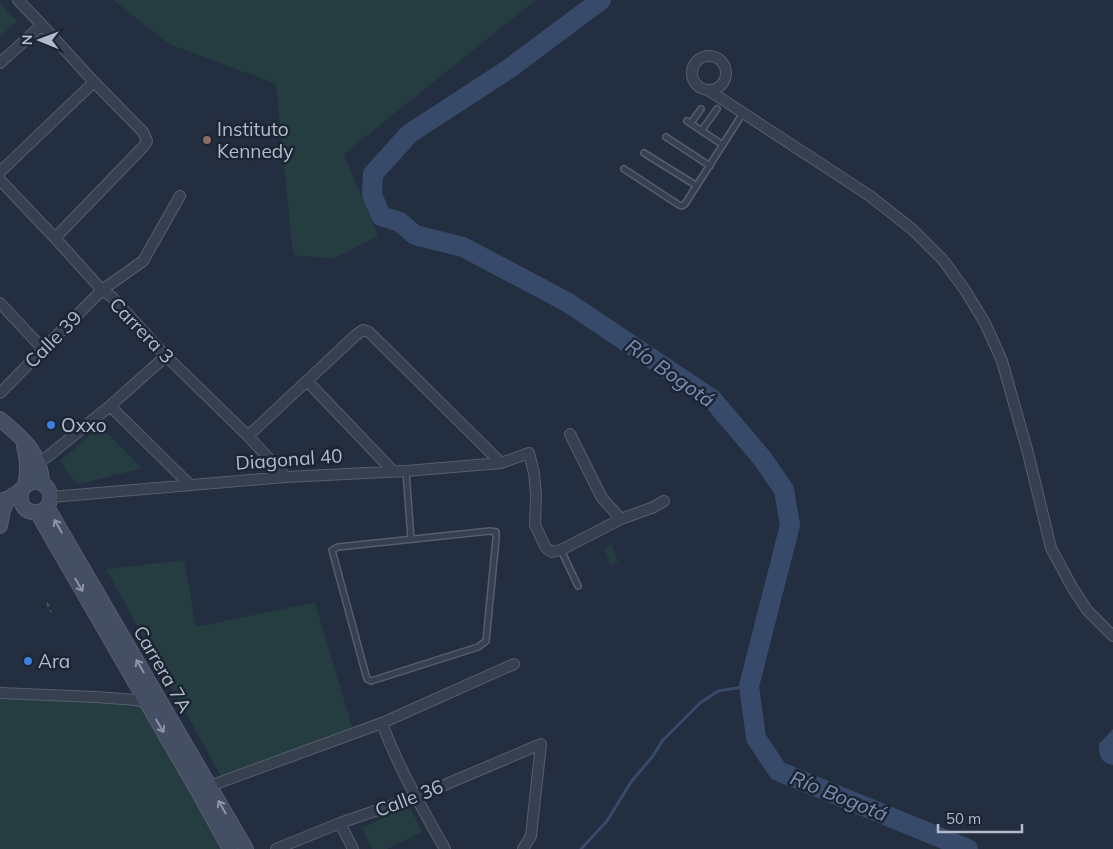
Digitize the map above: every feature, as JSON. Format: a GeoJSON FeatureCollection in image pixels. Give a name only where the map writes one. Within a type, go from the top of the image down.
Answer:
{"type":"FeatureCollection","features":[{"type":"Feature","properties":{"kind":"main road"},"geometry":{"type":"LineString","coordinates":[[0,419],[32,450],[39,462],[42,472],[42,483]]}},
{"type":"Feature","properties":{"kind":"main road"},"geometry":{"type":"LineString","coordinates":[[1,520],[4,500],[24,488],[33,482],[42,483],[48,489],[40,506],[20,499],[24,488],[27,475],[28,463],[23,440]]}},
{"type":"Feature","properties":{"kind":"main road","name":"Diagonal 40"},"geometry":{"type":"LineString","coordinates":[[1,520],[18,512],[40,506]]}},
{"type":"Feature","properties":{"kind":"main road","name":"Carrera 7A"},"geometry":{"type":"LineString","coordinates":[[40,506],[146,702],[230,849]]}},
{"type":"Feature","properties":{"kind":"main road","name":"Carrera 7A"},"geometry":{"type":"LineString","coordinates":[[40,506],[210,786],[246,849]]}},
{"type":"Feature","properties":{"kind":"street"},"geometry":{"type":"LineString","coordinates":[[18,0],[143,132],[147,141],[55,238]]}},
{"type":"Feature","properties":{"kind":"street"},"geometry":{"type":"LineString","coordinates":[[0,64],[42,25]]}},
{"type":"Feature","properties":{"kind":"street"},"geometry":{"type":"LineString","coordinates":[[0,172],[94,82]]}},
{"type":"Feature","properties":{"kind":"street"},"geometry":{"type":"LineString","coordinates":[[708,90],[870,196],[912,230],[943,260],[965,290],[985,323],[1002,361],[1052,548],[1072,587],[1087,610],[1113,636]]}},
{"type":"Feature","properties":{"kind":"street","name":"Carrera 3"},"geometry":{"type":"LineString","coordinates":[[0,180],[102,290],[112,297],[166,356],[248,436],[286,477]]}},
{"type":"Feature","properties":{"kind":"street","name":"Calle 39"},"geometry":{"type":"LineString","coordinates":[[0,392],[102,290],[143,261],[180,196]]}},
{"type":"Feature","properties":{"kind":"street"},"geometry":{"type":"LineString","coordinates":[[0,304],[43,349]]}},
{"type":"Feature","properties":{"kind":"street"},"geometry":{"type":"LineString","coordinates":[[248,436],[363,330],[370,332],[501,463]]}},
{"type":"Feature","properties":{"kind":"street"},"geometry":{"type":"LineString","coordinates":[[39,462],[110,406],[166,356]]}},
{"type":"Feature","properties":{"kind":"street"},"geometry":{"type":"LineString","coordinates":[[307,381],[393,471]]}},
{"type":"Feature","properties":{"kind":"street"},"geometry":{"type":"LineString","coordinates":[[110,406],[190,485]]}},
{"type":"Feature","properties":{"kind":"street"},"geometry":{"type":"LineString","coordinates":[[570,434],[602,498],[621,519]]}},
{"type":"Feature","properties":{"kind":"street","name":"Diagonal 40"},"geometry":{"type":"LineString","coordinates":[[40,506],[190,485],[501,463],[530,453],[536,494],[535,525],[546,548],[552,552],[561,550]]}},
{"type":"Feature","properties":{"kind":"street"},"geometry":{"type":"LineString","coordinates":[[561,550],[621,519],[654,508],[664,501]]}},
{"type":"Feature","properties":{"kind":"street"},"geometry":{"type":"LineString","coordinates":[[210,786],[382,723],[514,664]]}},
{"type":"Feature","properties":{"kind":"street"},"geometry":{"type":"LineString","coordinates":[[0,693],[96,697],[146,702]]}},
{"type":"Feature","properties":{"kind":"street"},"geometry":{"type":"LineString","coordinates":[[382,723],[416,797],[445,849]]}},
{"type":"Feature","properties":{"kind":"street","name":"Calle 36"},"geometry":{"type":"LineString","coordinates":[[276,849],[340,823],[416,797],[541,744],[531,836],[523,849]]}},
{"type":"Feature","properties":{"kind":"street"},"geometry":{"type":"LineString","coordinates":[[340,823],[353,849]]}},
{"type":"Feature","properties":{"kind":"lane"},"geometry":{"type":"LineString","coordinates":[[700,109],[689,122],[723,145]]}},
{"type":"Feature","properties":{"kind":"lane"},"geometry":{"type":"LineString","coordinates":[[702,130],[717,109]]}},
{"type":"Feature","properties":{"kind":"lane"},"geometry":{"type":"LineString","coordinates":[[624,169],[679,206],[682,206],[697,186],[743,113]]}},
{"type":"Feature","properties":{"kind":"lane"},"geometry":{"type":"LineString","coordinates":[[666,137],[710,166]]}},
{"type":"Feature","properties":{"kind":"lane"},"geometry":{"type":"LineString","coordinates":[[644,153],[697,186]]}},
{"type":"Feature","properties":{"kind":"lane"},"geometry":{"type":"LineString","coordinates":[[406,471],[411,539]]}},
{"type":"Feature","properties":{"kind":"lane"},"geometry":{"type":"LineString","coordinates":[[496,532],[486,641],[478,647],[371,681],[367,679],[365,674],[332,550],[411,539],[496,532]]}},
{"type":"Feature","properties":{"kind":"lane"},"geometry":{"type":"LineString","coordinates":[[561,550],[578,586]]}},
{"type":"Feature","properties":{"kind":"path"},"geometry":{"type":"LineString","coordinates":[[47,604],[51,612]]}},
{"type":"Feature","properties":{"kind":"path"},"geometry":{"type":"LineString","coordinates":[[47,666],[66,656]]}},
{"type":"Feature","properties":{"kind":"green space"},"geometry":{"type":"Polygon","coordinates":[[[113,0],[536,0],[344,154],[378,236],[333,259],[293,255],[276,84],[169,44],[113,0]]]}},
{"type":"Feature","properties":{"kind":"green space"},"geometry":{"type":"Polygon","coordinates":[[[0,3],[17,21],[0,37],[0,3]]]}},
{"type":"Feature","properties":{"kind":"green space"},"geometry":{"type":"Polygon","coordinates":[[[100,426],[142,468],[77,485],[60,461],[100,426]]]}},
{"type":"Feature","properties":{"kind":"green space"},"geometry":{"type":"Polygon","coordinates":[[[612,544],[618,562],[610,565],[605,548],[612,544]]]}},
{"type":"Feature","properties":{"kind":"green space"},"geometry":{"type":"Polygon","coordinates":[[[184,560],[196,627],[315,602],[353,730],[221,776],[106,569],[184,560]]]}},
{"type":"Feature","properties":{"kind":"green space"},"geometry":{"type":"Polygon","coordinates":[[[0,697],[144,704],[223,849],[0,849],[0,697]]]}},
{"type":"Feature","properties":{"kind":"green space"},"geometry":{"type":"Polygon","coordinates":[[[409,805],[422,832],[387,849],[372,849],[362,828],[409,805]]]}},
{"type":"Feature","properties":{"kind":"water"},"geometry":{"type":"Polygon","coordinates":[[[1113,729],[1113,765],[1101,758],[1099,744],[1113,729]]]}},
{"type":"Feature","properties":{"kind":"waterway","name":"Río Bogotá"},"geometry":{"type":"LineString","coordinates":[[601,0],[510,68],[409,134],[373,174],[372,195],[381,216],[400,222],[415,235],[463,247],[567,302],[712,399],[762,458],[784,490],[790,525],[749,686],[756,738],[778,771],[968,849]]}},
{"type":"Feature","properties":{"kind":"waterway"},"geometry":{"type":"LineString","coordinates":[[581,849],[607,821],[631,782],[653,756],[663,740],[700,703],[718,691],[749,686]]}},
{"type":"Feature","properties":{"kind":"place","name":"Instituto Kennedy"},"geometry":{"type":"Point","coordinates":[207,140]}},
{"type":"Feature","properties":{"kind":"place","name":"Oxxo"},"geometry":{"type":"Point","coordinates":[51,425]}},
{"type":"Feature","properties":{"kind":"place","name":"Ara"},"geometry":{"type":"Point","coordinates":[28,661]}}]}
